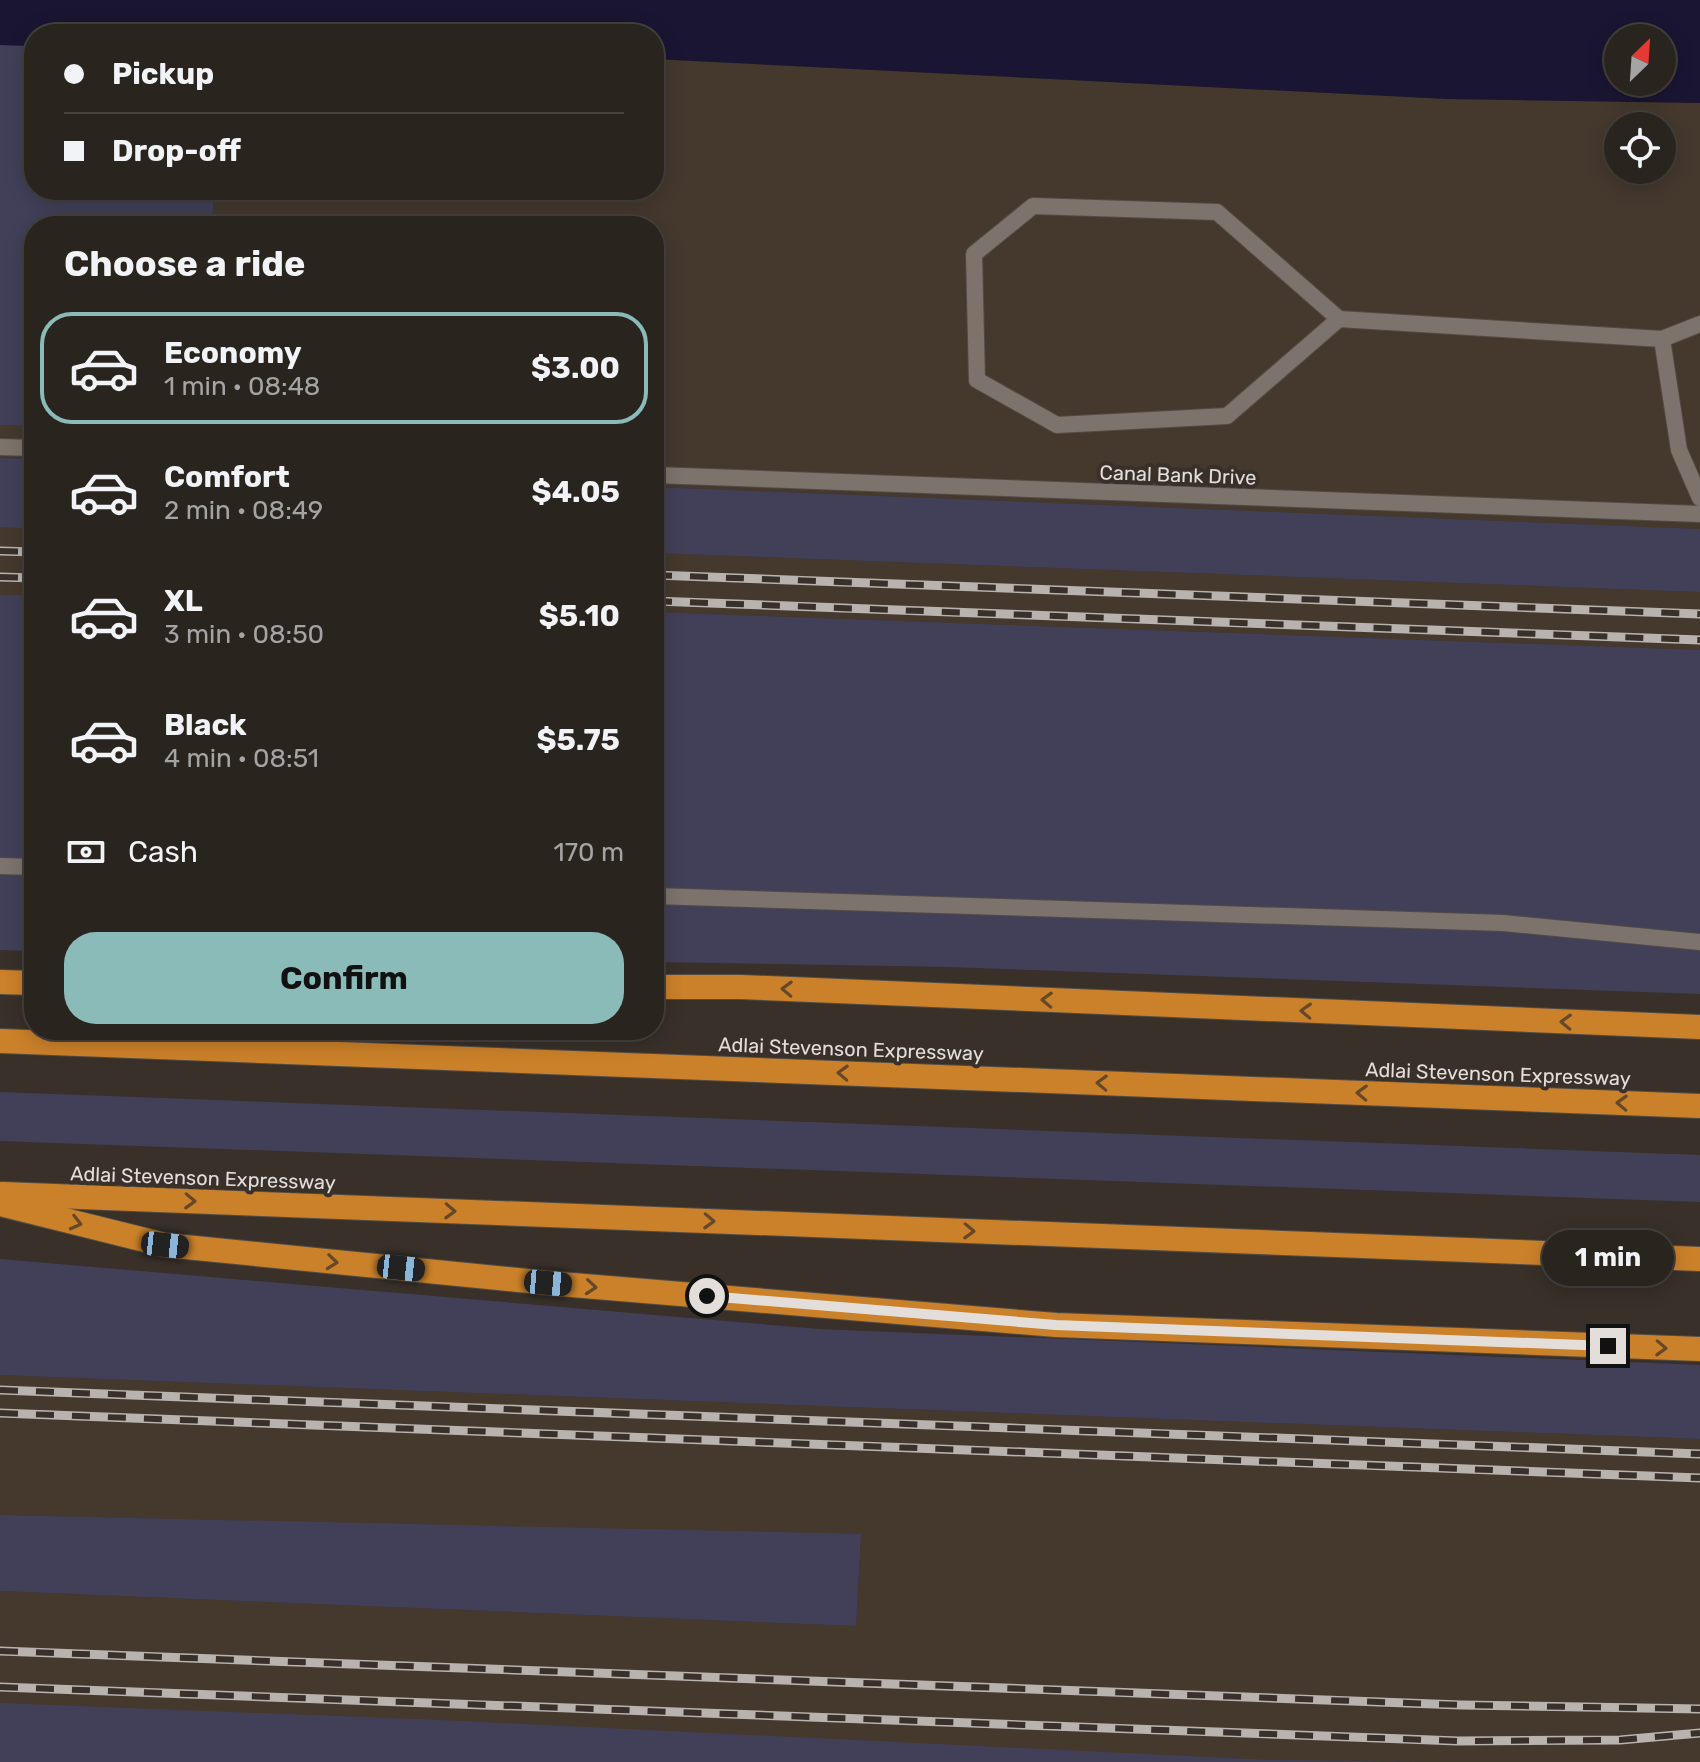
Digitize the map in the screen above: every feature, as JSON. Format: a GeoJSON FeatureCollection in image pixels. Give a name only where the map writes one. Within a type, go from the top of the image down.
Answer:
{"type":"FeatureCollection","features":[{"type":"Feature","properties":{"kind":"highway"},"geometry":{"type":"LineString","coordinates":[[0,982],[24,983]]}},
{"type":"Feature","properties":{"kind":"highway"},"geometry":{"type":"LineString","coordinates":[[664,987],[741,987],[1700,1027]]}},
{"type":"Feature","properties":{"kind":"highway","name":"Adlai Stevenson Expressway"},"geometry":{"type":"LineString","coordinates":[[0,1041],[1700,1106]]}},
{"type":"Feature","properties":{"kind":"highway","name":"Adlai Stevenson Expressway"},"geometry":{"type":"LineString","coordinates":[[0,1194],[1700,1259]]}},
{"type":"Feature","properties":{"kind":"highway"},"geometry":{"type":"LineString","coordinates":[[0,1204],[165,1245],[564,1285],[1056,1325],[1700,1349]]}},
{"type":"Feature","properties":{"kind":"lane"},"geometry":{"type":"LineString","coordinates":[[1339,319],[1227,416],[1057,425],[977,380],[974,254],[1033,206],[1217,212],[1339,319],[1662,339],[1700,324]]}},
{"type":"Feature","properties":{"kind":"lane"},"geometry":{"type":"LineString","coordinates":[[1662,339],[1679,450],[1700,498]]}},
{"type":"Feature","properties":{"kind":"lane"},"geometry":{"type":"LineString","coordinates":[[0,447],[24,448]]}},
{"type":"Feature","properties":{"kind":"lane","name":"Canal Bank Drive"},"geometry":{"type":"LineString","coordinates":[[664,475],[1700,514]]}},
{"type":"Feature","properties":{"kind":"lane"},"geometry":{"type":"LineString","coordinates":[[0,866],[24,867]]}},
{"type":"Feature","properties":{"kind":"lane"},"geometry":{"type":"LineString","coordinates":[[664,896],[1503,923],[1700,942]]}},
{"type":"Feature","properties":{"kind":"shaded area"},"geometry":{"type":"Polygon","coordinates":[[[0,0],[1700,0],[1700,103],[1448,99],[664,60],[664,24],[24,24],[24,46],[0,45],[0,0]]]}},
{"type":"Feature","properties":{"kind":"shaded area"},"geometry":{"type":"Polygon","coordinates":[[[0,45],[24,46],[24,200],[213,200],[213,216],[24,216],[24,426],[0,425],[0,45]]]}},
{"type":"Feature","properties":{"kind":"shaded area"},"geometry":{"type":"Polygon","coordinates":[[[664,60],[1448,99],[1700,103],[1700,529],[664,487],[664,216],[213,216],[213,200],[664,200],[664,60]]]}},
{"type":"Feature","properties":{"kind":"shaded area"},"geometry":{"type":"Polygon","coordinates":[[[0,425],[24,426],[24,459],[0,458],[0,425]]]}},
{"type":"Feature","properties":{"kind":"shaded area"},"geometry":{"type":"Polygon","coordinates":[[[0,458],[24,459],[24,528],[0,527],[0,458]]]}},
{"type":"Feature","properties":{"kind":"shaded area"},"geometry":{"type":"Polygon","coordinates":[[[664,487],[1700,529],[1700,592],[664,553],[664,487]]]}},
{"type":"Feature","properties":{"kind":"shaded area"},"geometry":{"type":"Polygon","coordinates":[[[0,527],[24,528],[24,595],[0,595],[0,527]]]}},
{"type":"Feature","properties":{"kind":"shaded area"},"geometry":{"type":"Polygon","coordinates":[[[664,553],[1700,592],[1700,650],[664,612],[664,553]]]}},
{"type":"Feature","properties":{"kind":"shaded area"},"geometry":{"type":"Polygon","coordinates":[[[0,595],[24,595],[24,951],[0,950],[0,595]]]}},
{"type":"Feature","properties":{"kind":"shaded area"},"geometry":{"type":"Polygon","coordinates":[[[664,612],[1700,650],[1700,994],[950,967],[664,962],[664,612]]]}},
{"type":"Feature","properties":{"kind":"shaded area"},"geometry":{"type":"Polygon","coordinates":[[[0,1092],[1700,1155],[1700,1202],[0,1141],[0,1092]]]}},
{"type":"Feature","properties":{"kind":"shaded area"},"geometry":{"type":"Polygon","coordinates":[[[0,1259],[819,1329],[1700,1365],[1700,1439],[0,1375],[0,1259]]]}},
{"type":"Feature","properties":{"kind":"shaded area"},"geometry":{"type":"Polygon","coordinates":[[[0,1375],[1700,1439],[1700,1762],[0,1762],[0,1591],[856,1626],[861,1535],[0,1515],[0,1375]]]}},
{"type":"Feature","properties":{"kind":"shaded area"},"geometry":{"type":"Polygon","coordinates":[[[0,1515],[861,1534],[856,1626],[0,1591],[0,1515]]]}},
{"type":"Feature","properties":{"kind":"shaded area"},"geometry":{"type":"Polygon","coordinates":[[[0,1703],[439,1720],[1269,1760],[1423,1762],[0,1762],[0,1703]]]}},
{"type":"Feature","properties":{"kind":"railway"},"geometry":{"type":"LineString","coordinates":[[0,551],[24,552]]}},
{"type":"Feature","properties":{"kind":"railway"},"geometry":{"type":"LineString","coordinates":[[664,575],[1700,614]]}},
{"type":"Feature","properties":{"kind":"railway"},"geometry":{"type":"LineString","coordinates":[[0,577],[24,578]]}},
{"type":"Feature","properties":{"kind":"railway"},"geometry":{"type":"LineString","coordinates":[[664,601],[1700,640]]}},
{"type":"Feature","properties":{"kind":"railway"},"geometry":{"type":"LineString","coordinates":[[0,1390],[1700,1454]]}},
{"type":"Feature","properties":{"kind":"railway"},"geometry":{"type":"LineString","coordinates":[[0,1413],[1700,1478]]}},
{"type":"Feature","properties":{"kind":"railway"},"geometry":{"type":"LineString","coordinates":[[0,1651],[1461,1705],[1700,1709]]}},
{"type":"Feature","properties":{"kind":"railway"},"geometry":{"type":"LineString","coordinates":[[0,1687],[1458,1741],[1620,1740],[1700,1733]]}},
{"type":"Feature","properties":{"kind":"route"},"geometry":{"type":"LineString","coordinates":[[707,1296],[1056,1325],[1608,1346]]}}]}
